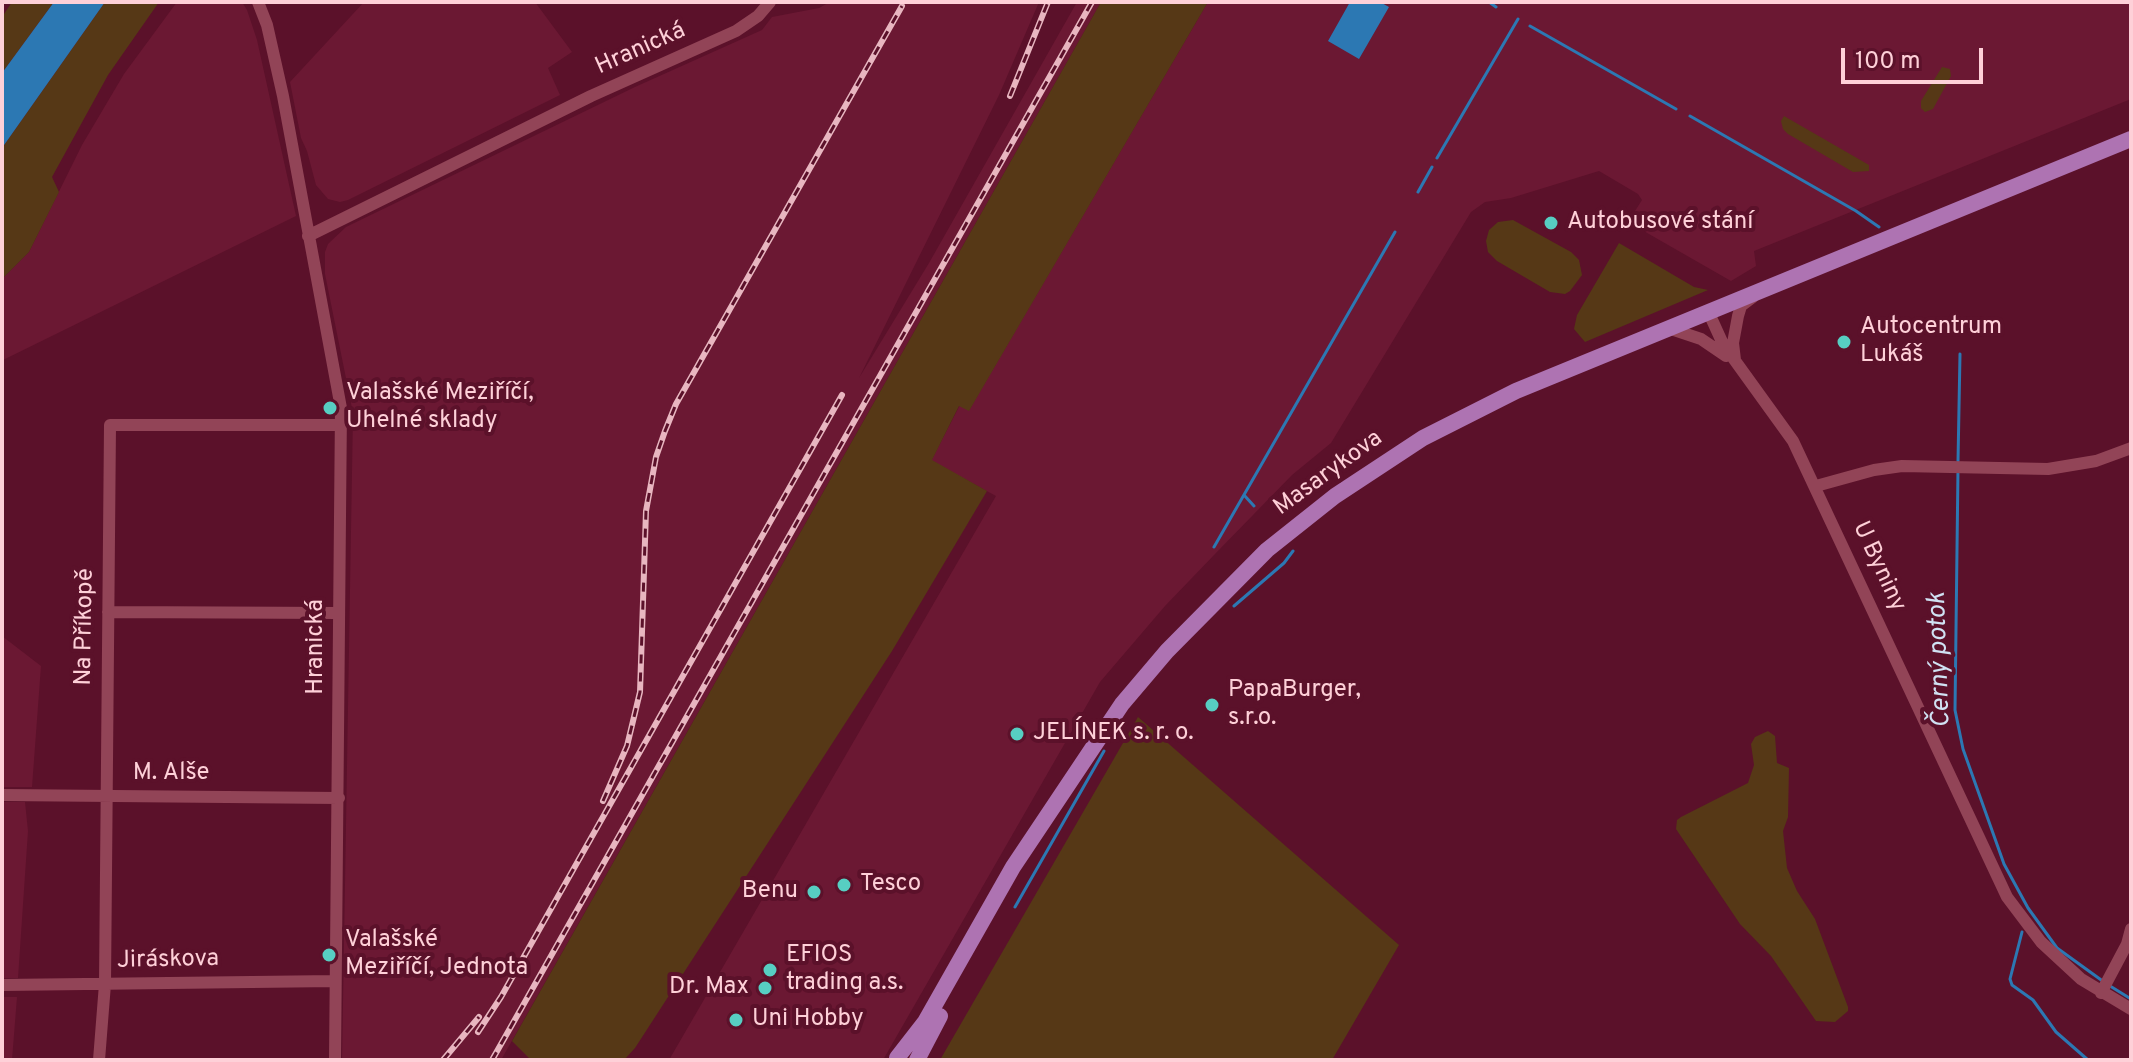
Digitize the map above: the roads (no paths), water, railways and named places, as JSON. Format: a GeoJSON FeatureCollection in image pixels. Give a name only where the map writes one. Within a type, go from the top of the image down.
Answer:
{"type":"FeatureCollection","features":[{"type":"Feature","properties":{"kind":"main road","name":"Masarykova"},"geometry":{"type":"LineString","coordinates":[[897,1059],[925,1022],[1013,867],[1122,704],[1167,651],[1267,550],[1335,496],[1393,456],[1453,422],[1579,363],[2131,139]]}},
{"type":"Feature","properties":{"kind":"main road","name":"Masarykova"},"geometry":{"type":"LineString","coordinates":[[917,1060],[1066,791]]}},
{"type":"Feature","properties":{"kind":"street","name":"Hranická"},"geometry":{"type":"LineString","coordinates":[[258,2],[267,25],[281,87],[339,390],[339,798],[335,1060]]}},
{"type":"Feature","properties":{"kind":"street","name":"Hranická"},"geometry":{"type":"LineString","coordinates":[[308,236],[591,96],[736,31],[758,16],[770,2]]}},
{"type":"Feature","properties":{"kind":"street"},"geometry":{"type":"LineString","coordinates":[[1735,363],[1733,343],[1741,306],[1762,290]]}},
{"type":"Feature","properties":{"kind":"street"},"geometry":{"type":"LineString","coordinates":[[1708,311],[1735,363]]}},
{"type":"Feature","properties":{"kind":"street"},"geometry":{"type":"LineString","coordinates":[[1668,328],[1701,339],[1735,363]]}},
{"type":"Feature","properties":{"kind":"street","name":"U Byniny"},"geometry":{"type":"LineString","coordinates":[[1735,363],[1776,415],[1816,486],[2007,897],[2041,942],[2081,979],[2104,986],[2131,1009]]}},
{"type":"Feature","properties":{"kind":"street","name":"Na Příkopě"},"geometry":{"type":"LineString","coordinates":[[99,1060],[105,984],[110,425],[341,425]]}},
{"type":"Feature","properties":{"kind":"street"},"geometry":{"type":"LineString","coordinates":[[1816,486],[1874,470],[1902,466],[2048,469],[2096,461],[2131,448]]}},
{"type":"Feature","properties":{"kind":"street"},"geometry":{"type":"LineString","coordinates":[[108,612],[339,613]]}},
{"type":"Feature","properties":{"kind":"street","name":"M. Alše"},"geometry":{"type":"LineString","coordinates":[[2,795],[339,798]]}},
{"type":"Feature","properties":{"kind":"street"},"geometry":{"type":"LineString","coordinates":[[2104,986],[2127,944],[2131,929]]}},
{"type":"Feature","properties":{"kind":"street","name":"Jiráskova"},"geometry":{"type":"LineString","coordinates":[[2,985],[335,981]]}},
{"type":"Feature","properties":{"kind":"water"},"geometry":{"type":"Polygon","coordinates":[[[54,2],[105,2],[2,148],[2,73],[54,2]]]}},
{"type":"Feature","properties":{"kind":"water"},"geometry":{"type":"Polygon","coordinates":[[[1350,2],[1380,2],[1389,7],[1359,59],[1328,41],[1350,2]]]}},
{"type":"Feature","properties":{"kind":"waterway","name":"Černý potok"},"geometry":{"type":"LineString","coordinates":[[1489,2],[1496,7]]}},
{"type":"Feature","properties":{"kind":"waterway"},"geometry":{"type":"LineString","coordinates":[[1437,158],[1518,19]]}},
{"type":"Feature","properties":{"kind":"waterway","name":"Černý potok"},"geometry":{"type":"LineString","coordinates":[[1530,26],[1676,109]]}},
{"type":"Feature","properties":{"kind":"waterway","name":"Černý potok"},"geometry":{"type":"LineString","coordinates":[[1690,116],[1879,227]]}},
{"type":"Feature","properties":{"kind":"waterway"},"geometry":{"type":"LineString","coordinates":[[1418,192],[1432,167]]}},
{"type":"Feature","properties":{"kind":"waterway"},"geometry":{"type":"LineString","coordinates":[[1214,547],[1395,232]]}},
{"type":"Feature","properties":{"kind":"waterway","name":"Černý potok"},"geometry":{"type":"LineString","coordinates":[[1958,461],[1960,354]]}},
{"type":"Feature","properties":{"kind":"waterway","name":"Černý potok"},"geometry":{"type":"LineString","coordinates":[[1958,469],[1955,710],[1963,749],[2004,864],[2028,908],[2057,948],[2104,982]]}},
{"type":"Feature","properties":{"kind":"waterway"},"geometry":{"type":"LineString","coordinates":[[1244,495],[1254,506]]}},
{"type":"Feature","properties":{"kind":"waterway"},"geometry":{"type":"LineString","coordinates":[[1234,606],[1284,563],[1293,551]]}},
{"type":"Feature","properties":{"kind":"waterway"},"geometry":{"type":"LineString","coordinates":[[1015,907],[1104,751]]}},
{"type":"Feature","properties":{"kind":"waterway"},"geometry":{"type":"LineString","coordinates":[[2022,932],[2010,979],[2012,985],[2033,1000],[2056,1032],[2088,1060]]}},
{"type":"Feature","properties":{"kind":"waterway","name":"Černý potok"},"geometry":{"type":"LineString","coordinates":[[2110,986],[2131,999]]}},
{"type":"Feature","properties":{"kind":"railway"},"geometry":{"type":"LineString","coordinates":[[1010,96],[1048,2]]}},
{"type":"Feature","properties":{"kind":"railway"},"geometry":{"type":"LineString","coordinates":[[492,1060],[1092,2]]}},
{"type":"Feature","properties":{"kind":"railway"},"geometry":{"type":"LineString","coordinates":[[603,801],[627,746],[640,692],[646,511],[656,457],[665,431],[676,404],[902,6]]}},
{"type":"Feature","properties":{"kind":"railway"},"geometry":{"type":"LineString","coordinates":[[478,1032],[501,997],[842,395]]}},
{"type":"Feature","properties":{"kind":"railway"},"geometry":{"type":"LineString","coordinates":[[443,1060],[479,1017]]}},
{"type":"Feature","properties":{"kind":"place","name":"Autobusové stání"},"geometry":{"type":"Point","coordinates":[1551,223]}},
{"type":"Feature","properties":{"kind":"place","name":"Autocentrum Lukáš"},"geometry":{"type":"Point","coordinates":[1844,342]}},
{"type":"Feature","properties":{"kind":"place","name":"Valašské Meziříčí, Uhelné sklady"},"geometry":{"type":"Point","coordinates":[330,408]}},
{"type":"Feature","properties":{"kind":"place","name":"PapaBurger, s.r.o."},"geometry":{"type":"Point","coordinates":[1212,705]}},
{"type":"Feature","properties":{"kind":"place","name":"JELÍNEK s. r. o."},"geometry":{"type":"Point","coordinates":[1017,734]}},
{"type":"Feature","properties":{"kind":"place","name":"Tesco"},"geometry":{"type":"Point","coordinates":[844,885]}},
{"type":"Feature","properties":{"kind":"place","name":"Benu"},"geometry":{"type":"Point","coordinates":[814,892]}},
{"type":"Feature","properties":{"kind":"place","name":"Valašské Meziříčí, Jednota"},"geometry":{"type":"Point","coordinates":[329,955]}},
{"type":"Feature","properties":{"kind":"place","name":"EFIOS trading a.s."},"geometry":{"type":"Point","coordinates":[770,970]}},
{"type":"Feature","properties":{"kind":"place","name":"Dr. Max"},"geometry":{"type":"Point","coordinates":[765,988]}},
{"type":"Feature","properties":{"kind":"place","name":"Uni Hobby"},"geometry":{"type":"Point","coordinates":[736,1020]}}]}
